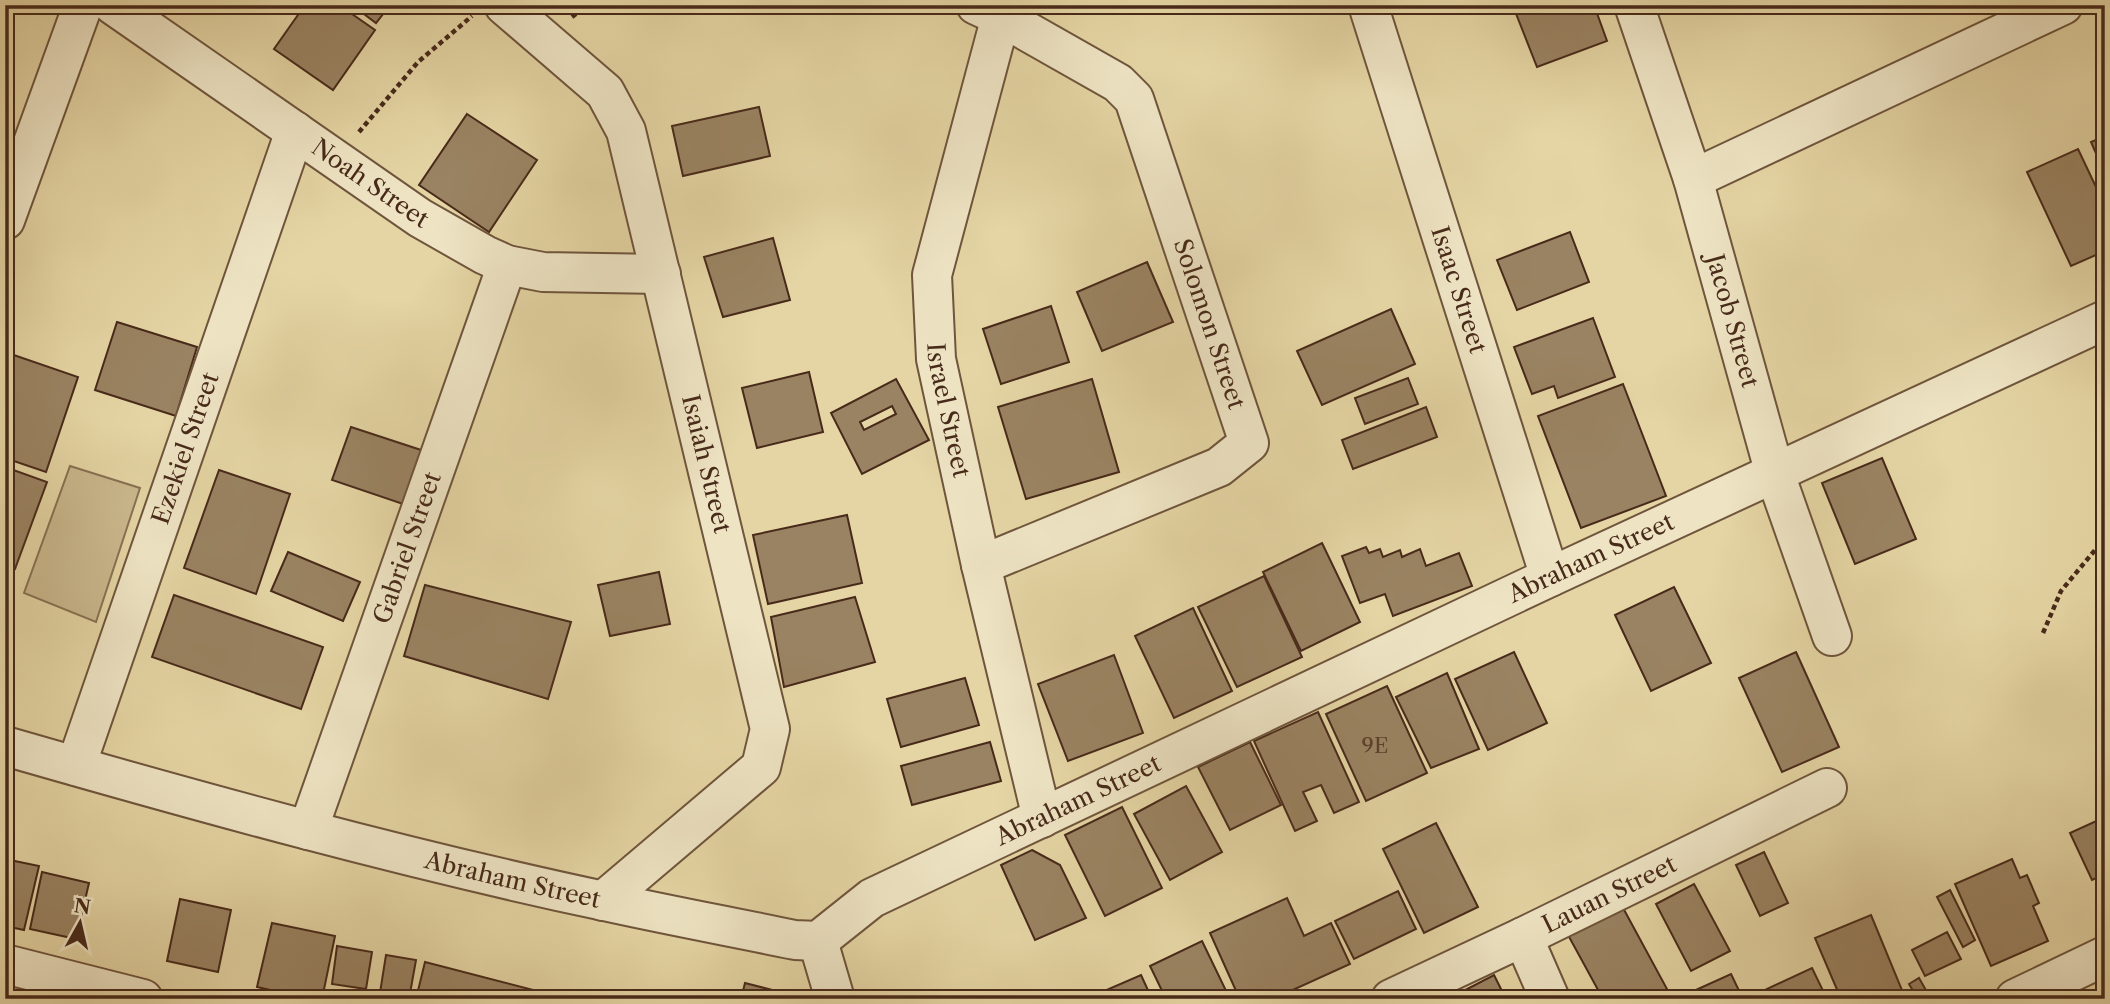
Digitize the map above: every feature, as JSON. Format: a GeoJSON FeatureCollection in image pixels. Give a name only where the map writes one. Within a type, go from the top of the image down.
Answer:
{"type":"FeatureCollection","features":[{"type":"Feature","properties":{"kind":"street"},"geometry":{"type":"LineString","coordinates":[[5,220],[83,5]]}},
{"type":"Feature","properties":{"kind":"street","name":"Noah Street"},"geometry":{"type":"LineString","coordinates":[[113,5],[452,238],[507,265],[543,272],[662,274]]}},
{"type":"Feature","properties":{"kind":"street","name":"Isaac Street"},"geometry":{"type":"LineString","coordinates":[[1368,5],[1550,577]]}},
{"type":"Feature","properties":{"kind":"street","name":"Jacob Street"},"geometry":{"type":"LineString","coordinates":[[1634,5],[1693,179],[1775,474],[1832,636]]}},
{"type":"Feature","properties":{"kind":"street"},"geometry":{"type":"LineString","coordinates":[[1693,179],[2063,5]]}},
{"type":"Feature","properties":{"kind":"street","name":"Isaiah Street"},"geometry":{"type":"LineString","coordinates":[[489,9],[605,92],[626,131],[771,729],[761,767],[603,901]]}},
{"type":"Feature","properties":{"kind":"street","name":"Israel Street"},"geometry":{"type":"LineString","coordinates":[[994,9],[932,275],[936,359],[981,565],[1042,818]]}},
{"type":"Feature","properties":{"kind":"street","name":"Solomon Street"},"geometry":{"type":"LineString","coordinates":[[981,565],[1219,467],[1249,443],[1134,99],[1118,83],[994,9]]}},
{"type":"Feature","properties":{"kind":"street","name":"Ezekiel Street"},"geometry":{"type":"LineString","coordinates":[[76,766],[295,131]]}},
{"type":"Feature","properties":{"kind":"street","name":"Gabriel Street"},"geometry":{"type":"LineString","coordinates":[[308,830],[507,265]]}},
{"type":"Feature","properties":{"kind":"street","name":"Abraham Street"},"geometry":{"type":"LineString","coordinates":[[5,746],[308,830],[603,901],[795,940],[818,941],[872,898],[1550,577],[2105,320]]}},
{"type":"Feature","properties":{"kind":"street","name":"Lauan Street"},"geometry":{"type":"LineString","coordinates":[[1391,999],[1827,789]]}},
{"type":"Feature","properties":{"kind":"street"},"geometry":{"type":"LineString","coordinates":[[1523,937],[1550,999]]}},
{"type":"Feature","properties":{"kind":"street"},"geometry":{"type":"LineString","coordinates":[[818,941],[835,999]]}},
{"type":"Feature","properties":{"kind":"street"},"geometry":{"type":"LineString","coordinates":[[2015,999],[2094,961]]}},
{"type":"Feature","properties":{"kind":"street"},"geometry":{"type":"LineString","coordinates":[[5,964],[143,999]]}},
{"type":"Feature","properties":{"kind":"path"},"geometry":{"type":"LineString","coordinates":[[336,160],[418,62],[489,9]]}},
{"type":"Feature","properties":{"kind":"path"},"geometry":{"type":"LineString","coordinates":[[2043,633],[2061,591],[2105,538]]}},
{"type":"Feature","properties":{"kind":"shaded area"},"geometry":{"type":"Polygon","coordinates":[[[70,466],[140,488],[96,622],[24,593],[70,466]]]}},
{"type":"Feature","properties":{"kind":"building"},"geometry":{"type":"Polygon","coordinates":[[[305,5],[339,5],[375,30],[333,90],[274,49],[305,5]]]}},
{"type":"Feature","properties":{"kind":"building"},"geometry":{"type":"Polygon","coordinates":[[[352,5],[390,5],[376,23],[352,5]]]}},
{"type":"Feature","properties":{"kind":"building"},"geometry":{"type":"Polygon","coordinates":[[[1594,5],[1607,41],[1537,67],[1513,6],[1594,5]]]}},
{"type":"Feature","properties":{"kind":"building"},"geometry":{"type":"Polygon","coordinates":[[[759,107],[770,156],[683,176],[672,126],[759,107]]]}},
{"type":"Feature","properties":{"kind":"building"},"geometry":{"type":"Polygon","coordinates":[[[467,114],[537,160],[489,232],[419,185],[467,114]]]}},
{"type":"Feature","properties":{"kind":"building"},"geometry":{"type":"Polygon","coordinates":[[[2105,136],[2105,174],[2091,142],[2105,136]]]}},
{"type":"Feature","properties":{"kind":"building"},"geometry":{"type":"Polygon","coordinates":[[[2078,149],[2105,206],[2105,251],[2071,266],[2027,172],[2078,149]]]}},
{"type":"Feature","properties":{"kind":"building"},"geometry":{"type":"Polygon","coordinates":[[[1570,232],[1589,282],[1517,310],[1497,260],[1570,232]]]}},
{"type":"Feature","properties":{"kind":"building"},"geometry":{"type":"Polygon","coordinates":[[[773,238],[790,300],[723,317],[704,257],[773,238]]]}},
{"type":"Feature","properties":{"kind":"building"},"geometry":{"type":"Polygon","coordinates":[[[1147,262],[1173,322],[1102,351],[1077,292],[1147,262]]]}},
{"type":"Feature","properties":{"kind":"building"},"geometry":{"type":"Polygon","coordinates":[[[1051,306],[1069,362],[1001,384],[983,329],[1051,306]]]}},
{"type":"Feature","properties":{"kind":"building"},"geometry":{"type":"Polygon","coordinates":[[[1391,309],[1415,364],[1322,405],[1297,351],[1391,309]]]}},
{"type":"Feature","properties":{"kind":"building"},"geometry":{"type":"Polygon","coordinates":[[[1593,318],[1615,377],[1558,398],[1554,386],[1532,394],[1514,347],[1593,318]]]}},
{"type":"Feature","properties":{"kind":"building"},"geometry":{"type":"Polygon","coordinates":[[[117,322],[197,347],[176,416],[95,390],[117,322]]]}},
{"type":"Feature","properties":{"kind":"building"},"geometry":{"type":"Polygon","coordinates":[[[5,352],[78,377],[46,472],[5,458],[5,352]]]}},
{"type":"Feature","properties":{"kind":"building"},"geometry":{"type":"Polygon","coordinates":[[[809,372],[823,432],[757,448],[742,388],[809,372]]]}},
{"type":"Feature","properties":{"kind":"building"},"geometry":{"type":"Polygon","coordinates":[[[1408,378],[1418,404],[1365,424],[1355,398],[1408,378]]]}},
{"type":"Feature","properties":{"kind":"building"},"geometry":{"type":"Polygon","coordinates":[[[896,379],[929,440],[862,474],[831,413],[896,379]],[[892,406],[860,422],[864,430],[896,414],[892,406]]]}},
{"type":"Feature","properties":{"kind":"building"},"geometry":{"type":"Polygon","coordinates":[[[1092,379],[1119,472],[1026,499],[998,407],[1092,379]]]}},
{"type":"Feature","properties":{"kind":"building"},"geometry":{"type":"Polygon","coordinates":[[[1623,384],[1666,496],[1581,528],[1538,416],[1623,384]]]}},
{"type":"Feature","properties":{"kind":"building"},"geometry":{"type":"Polygon","coordinates":[[[1426,407],[1437,437],[1353,469],[1342,440],[1426,407]]]}},
{"type":"Feature","properties":{"kind":"building"},"geometry":{"type":"Polygon","coordinates":[[[351,427],[424,451],[406,505],[332,480],[351,427]]]}},
{"type":"Feature","properties":{"kind":"building"},"geometry":{"type":"Polygon","coordinates":[[[1882,458],[1916,539],[1855,564],[1822,483],[1882,458]]]}},
{"type":"Feature","properties":{"kind":"building"},"geometry":{"type":"Polygon","coordinates":[[[5,467],[47,482],[15,569],[5,565],[5,467]]]}},
{"type":"Feature","properties":{"kind":"building"},"geometry":{"type":"Polygon","coordinates":[[[219,470],[290,494],[256,594],[184,568],[219,470]]]}},
{"type":"Feature","properties":{"kind":"building"},"geometry":{"type":"Polygon","coordinates":[[[847,515],[862,583],[768,604],[753,535],[847,515]]]}},
{"type":"Feature","properties":{"kind":"building"},"geometry":{"type":"Polygon","coordinates":[[[1322,543],[1360,622],[1301,651],[1263,572],[1322,543]]]}},
{"type":"Feature","properties":{"kind":"building"},"geometry":{"type":"Polygon","coordinates":[[[1366,547],[1369,553],[1380,549],[1383,557],[1400,550],[1402,557],[1420,549],[1426,566],[1459,553],[1472,586],[1393,616],[1385,594],[1360,603],[1342,556],[1366,547]]]}},
{"type":"Feature","properties":{"kind":"building"},"geometry":{"type":"Polygon","coordinates":[[[288,552],[360,582],[343,621],[271,591],[288,552]]]}},
{"type":"Feature","properties":{"kind":"building"},"geometry":{"type":"Polygon","coordinates":[[[659,572],[670,624],[610,636],[598,585],[659,572]]]}},
{"type":"Feature","properties":{"kind":"building"},"geometry":{"type":"Polygon","coordinates":[[[1264,576],[1302,657],[1237,687],[1198,607],[1264,576]]]}},
{"type":"Feature","properties":{"kind":"building"},"geometry":{"type":"Polygon","coordinates":[[[425,585],[571,622],[548,699],[404,656],[425,585]]]}},
{"type":"Feature","properties":{"kind":"building"},"geometry":{"type":"Polygon","coordinates":[[[1674,587],[1711,663],[1651,691],[1615,615],[1674,587]]]}},
{"type":"Feature","properties":{"kind":"building"},"geometry":{"type":"Polygon","coordinates":[[[174,595],[323,647],[301,709],[152,657],[174,595]]]}},
{"type":"Feature","properties":{"kind":"building"},"geometry":{"type":"Polygon","coordinates":[[[855,597],[875,662],[784,687],[771,617],[855,597]]]}},
{"type":"Feature","properties":{"kind":"building"},"geometry":{"type":"Polygon","coordinates":[[[1193,608],[1232,691],[1174,718],[1135,636],[1193,608]]]}},
{"type":"Feature","properties":{"kind":"building"},"geometry":{"type":"Polygon","coordinates":[[[1514,652],[1547,723],[1488,750],[1455,679],[1514,652]]]}},
{"type":"Feature","properties":{"kind":"building"},"geometry":{"type":"Polygon","coordinates":[[[1796,652],[1839,747],[1782,772],[1739,678],[1796,652]]]}},
{"type":"Feature","properties":{"kind":"building"},"geometry":{"type":"Polygon","coordinates":[[[1114,655],[1143,733],[1068,761],[1038,684],[1114,655]]]}},
{"type":"Feature","properties":{"kind":"building"},"geometry":{"type":"Polygon","coordinates":[[[1447,673],[1479,749],[1431,768],[1396,697],[1447,673]]]}},
{"type":"Feature","properties":{"kind":"building"},"geometry":{"type":"Polygon","coordinates":[[[965,678],[979,725],[901,747],[887,699],[965,678]]]}},
{"type":"Feature","properties":{"kind":"building"},"geometry":{"type":"Polygon","coordinates":[[[1387,686],[1427,773],[1366,801],[1326,714],[1387,686]]]}},
{"type":"Feature","properties":{"kind":"building"},"geometry":{"type":"Polygon","coordinates":[[[1318,712],[1359,802],[1334,813],[1321,785],[1303,792],[1317,821],[1295,831],[1254,741],[1318,712]]]}},
{"type":"Feature","properties":{"kind":"building"},"geometry":{"type":"Polygon","coordinates":[[[990,742],[1001,781],[912,805],[901,766],[990,742]]]}},
{"type":"Feature","properties":{"kind":"building"},"geometry":{"type":"Polygon","coordinates":[[[1250,742],[1281,805],[1230,830],[1198,767],[1250,742]]]}},
{"type":"Feature","properties":{"kind":"building"},"geometry":{"type":"Polygon","coordinates":[[[1186,786],[1222,852],[1170,880],[1134,814],[1186,786]]]}},
{"type":"Feature","properties":{"kind":"building"},"geometry":{"type":"Polygon","coordinates":[[[1122,807],[1162,888],[1105,916],[1065,835],[1122,807]]]}},
{"type":"Feature","properties":{"kind":"building"},"geometry":{"type":"Polygon","coordinates":[[[2105,817],[2105,874],[2092,880],[2070,833],[2105,817]]]}},
{"type":"Feature","properties":{"kind":"building"},"geometry":{"type":"Polygon","coordinates":[[[1436,823],[1478,907],[1424,933],[1383,849],[1436,823]]]}},
{"type":"Feature","properties":{"kind":"building"},"geometry":{"type":"Polygon","coordinates":[[[1032,850],[1060,865],[1086,918],[1035,940],[1001,865],[1032,850]]]}},
{"type":"Feature","properties":{"kind":"building"},"geometry":{"type":"Polygon","coordinates":[[[1764,852],[1788,903],[1760,916],[1736,865],[1764,852]]]}},
{"type":"Feature","properties":{"kind":"building"},"geometry":{"type":"Polygon","coordinates":[[[5,859],[39,866],[24,930],[5,926],[5,859]]]}},
{"type":"Feature","properties":{"kind":"building"},"geometry":{"type":"Polygon","coordinates":[[[2012,859],[2020,878],[2027,875],[2039,903],[2033,906],[2048,941],[1991,966],[1955,884],[2012,859]]]}},
{"type":"Feature","properties":{"kind":"building"},"geometry":{"type":"Polygon","coordinates":[[[42,872],[89,883],[76,939],[30,929],[42,872]]]}},
{"type":"Feature","properties":{"kind":"building"},"geometry":{"type":"Polygon","coordinates":[[[1694,884],[1730,951],[1691,971],[1656,904],[1694,884]]]}},
{"type":"Feature","properties":{"kind":"building"},"geometry":{"type":"Polygon","coordinates":[[[1950,890],[1975,940],[1963,947],[1937,897],[1950,890]]]}},
{"type":"Feature","properties":{"kind":"building"},"geometry":{"type":"Polygon","coordinates":[[[1398,891],[1416,929],[1354,959],[1335,921],[1398,891]]]}},
{"type":"Feature","properties":{"kind":"building"},"geometry":{"type":"Polygon","coordinates":[[[1287,898],[1304,936],[1331,923],[1350,964],[1273,999],[1236,999],[1234,994],[1237,993],[1210,933],[1287,898]]]}},
{"type":"Feature","properties":{"kind":"building"},"geometry":{"type":"Polygon","coordinates":[[[180,899],[231,910],[218,972],[167,961],[180,899]]]}},
{"type":"Feature","properties":{"kind":"building"},"geometry":{"type":"Polygon","coordinates":[[[1622,906],[1667,989],[1648,999],[1603,999],[1568,935],[1622,906]]]}},
{"type":"Feature","properties":{"kind":"building"},"geometry":{"type":"Polygon","coordinates":[[[1871,915],[1904,995],[1896,999],[1841,999],[1815,938],[1871,915]]]}},
{"type":"Feature","properties":{"kind":"building"},"geometry":{"type":"Polygon","coordinates":[[[272,923],[335,936],[322,999],[310,999],[257,987],[272,923]]]}},
{"type":"Feature","properties":{"kind":"building"},"geometry":{"type":"Polygon","coordinates":[[[1947,932],[1961,959],[1925,976],[1912,950],[1947,932]]]}},
{"type":"Feature","properties":{"kind":"building"},"geometry":{"type":"Polygon","coordinates":[[[1202,941],[1230,999],[1166,999],[1150,966],[1202,941]]]}},
{"type":"Feature","properties":{"kind":"building"},"geometry":{"type":"Polygon","coordinates":[[[337,946],[372,952],[366,989],[332,984],[337,946]]]}},
{"type":"Feature","properties":{"kind":"building"},"geometry":{"type":"Polygon","coordinates":[[[386,955],[416,960],[409,999],[379,999],[386,955]]]}},
{"type":"Feature","properties":{"kind":"building"},"geometry":{"type":"Polygon","coordinates":[[[425,962],[568,999],[416,999],[425,962]]]}},
{"type":"Feature","properties":{"kind":"building"},"geometry":{"type":"Polygon","coordinates":[[[1812,968],[1827,999],[1750,997],[1812,968]]]}},
{"type":"Feature","properties":{"kind":"building"},"geometry":{"type":"Polygon","coordinates":[[[1731,974],[1743,999],[1676,999],[1731,974]]]}},
{"type":"Feature","properties":{"kind":"building"},"geometry":{"type":"Polygon","coordinates":[[[1141,975],[1152,999],[1097,999],[1095,995],[1141,975]]]}},
{"type":"Feature","properties":{"kind":"building"},"geometry":{"type":"Polygon","coordinates":[[[1494,975],[1506,999],[1448,999],[1494,975]]]}},
{"type":"Feature","properties":{"kind":"building"},"geometry":{"type":"Polygon","coordinates":[[[1919,978],[1931,999],[1918,999],[1909,984],[1919,978]]]}},
{"type":"Feature","properties":{"kind":"building"},"geometry":{"type":"Polygon","coordinates":[[[745,983],[807,999],[741,999],[745,983]]]}}]}
